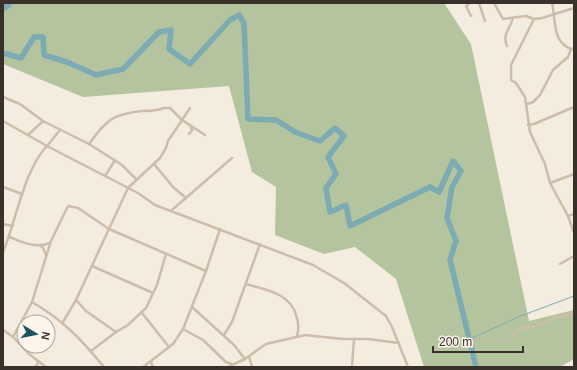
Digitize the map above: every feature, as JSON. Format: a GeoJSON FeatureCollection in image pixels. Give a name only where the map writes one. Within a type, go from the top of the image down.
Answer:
{"type":"FeatureCollection","features":[{"type":"Feature","properties":{"kind":"street"},"geometry":{"type":"LineString","coordinates":[[470,3],[466,6],[471,16]]}},
{"type":"Feature","properties":{"kind":"street"},"geometry":{"type":"LineString","coordinates":[[479,3],[485,21]]}},
{"type":"Feature","properties":{"kind":"street"},"geometry":{"type":"LineString","coordinates":[[494,3],[501,18],[526,16],[534,19],[554,15],[574,8]]}},
{"type":"Feature","properties":{"kind":"street"},"geometry":{"type":"LineString","coordinates":[[527,104],[533,102],[540,96],[553,70],[568,57],[572,49],[562,44],[558,38],[552,3]]}},
{"type":"Feature","properties":{"kind":"street"},"geometry":{"type":"LineString","coordinates":[[507,46],[504,42],[505,34],[513,18]]}},
{"type":"Feature","properties":{"kind":"street"},"geometry":{"type":"LineString","coordinates":[[534,19],[511,65],[511,80],[520,89],[527,104],[528,125],[533,140],[545,164],[550,183],[568,216],[574,233]]}},
{"type":"Feature","properties":{"kind":"street"},"geometry":{"type":"LineString","coordinates":[[3,98],[20,104],[43,121],[90,144],[115,160],[136,179]]}},
{"type":"Feature","properties":{"kind":"street"},"geometry":{"type":"LineString","coordinates":[[528,125],[534,124],[574,107]]}},
{"type":"Feature","properties":{"kind":"street"},"geometry":{"type":"LineString","coordinates":[[90,144],[104,124],[113,118],[126,113],[170,108],[182,120],[205,134]]}},
{"type":"Feature","properties":{"kind":"street"},"geometry":{"type":"LineString","coordinates":[[63,322],[76,300],[128,188],[160,158],[168,141],[190,108]]}},
{"type":"Feature","properties":{"kind":"street"},"geometry":{"type":"LineString","coordinates":[[28,135],[43,121]]}},
{"type":"Feature","properties":{"kind":"street"},"geometry":{"type":"LineString","coordinates":[[3,122],[128,188],[155,205],[172,210],[313,264],[344,283],[386,316],[399,343],[408,367]]}},
{"type":"Feature","properties":{"kind":"street"},"geometry":{"type":"LineString","coordinates":[[188,134],[192,130],[190,125]]}},
{"type":"Feature","properties":{"kind":"street"},"geometry":{"type":"LineString","coordinates":[[3,252],[13,226],[22,194],[37,160],[60,130]]}},
{"type":"Feature","properties":{"kind":"street"},"geometry":{"type":"LineString","coordinates":[[172,210],[232,158]]}},
{"type":"Feature","properties":{"kind":"street"},"geometry":{"type":"LineString","coordinates":[[105,176],[115,160]]}},
{"type":"Feature","properties":{"kind":"street"},"geometry":{"type":"LineString","coordinates":[[154,164],[173,187],[186,198]]}},
{"type":"Feature","properties":{"kind":"street"},"geometry":{"type":"LineString","coordinates":[[550,183],[574,174]]}},
{"type":"Feature","properties":{"kind":"street"},"geometry":{"type":"LineString","coordinates":[[3,186],[22,194]]}},
{"type":"Feature","properties":{"kind":"street"},"geometry":{"type":"LineString","coordinates":[[14,337],[32,302],[50,243],[68,206],[78,208],[109,229],[206,272]]}},
{"type":"Feature","properties":{"kind":"street"},"geometry":{"type":"LineString","coordinates":[[568,216],[574,214]]}},
{"type":"Feature","properties":{"kind":"street"},"geometry":{"type":"LineString","coordinates":[[3,224],[13,226]]}},
{"type":"Feature","properties":{"kind":"street"},"geometry":{"type":"LineString","coordinates":[[143,367],[169,347],[183,329],[206,272],[220,229]]}},
{"type":"Feature","properties":{"kind":"street"},"geometry":{"type":"LineString","coordinates":[[9,237],[24,243],[40,246],[50,243]]}},
{"type":"Feature","properties":{"kind":"street"},"geometry":{"type":"LineString","coordinates":[[224,335],[232,322],[260,244]]}},
{"type":"Feature","properties":{"kind":"street"},"geometry":{"type":"LineString","coordinates":[[40,246],[44,248],[46,255]]}},
{"type":"Feature","properties":{"kind":"street"},"geometry":{"type":"LineString","coordinates":[[92,351],[116,332],[128,326],[142,313],[153,294],[166,254]]}},
{"type":"Feature","properties":{"kind":"street"},"geometry":{"type":"LineString","coordinates":[[560,264],[574,256]]}},
{"type":"Feature","properties":{"kind":"street"},"geometry":{"type":"LineString","coordinates":[[92,266],[153,294]]}},
{"type":"Feature","properties":{"kind":"street"},"geometry":{"type":"LineString","coordinates":[[246,284],[273,292],[291,302],[298,321],[299,329],[297,336]]}},
{"type":"Feature","properties":{"kind":"street"},"geometry":{"type":"LineString","coordinates":[[76,300],[86,311],[116,332]]}},
{"type":"Feature","properties":{"kind":"street"},"geometry":{"type":"LineString","coordinates":[[32,302],[63,322],[92,351],[104,367]]}},
{"type":"Feature","properties":{"kind":"street"},"geometry":{"type":"LineString","coordinates":[[192,307],[224,335],[245,359]]}},
{"type":"Feature","properties":{"kind":"street"},"geometry":{"type":"LineString","coordinates":[[142,313],[169,347]]}},
{"type":"Feature","properties":{"kind":"street"},"geometry":{"type":"LineString","coordinates":[[509,338],[522,328],[540,325],[553,318],[574,313]]}},
{"type":"Feature","properties":{"kind":"street"},"geometry":{"type":"LineString","coordinates":[[183,329],[203,340],[226,362],[232,364]]}},
{"type":"Feature","properties":{"kind":"street"},"geometry":{"type":"LineString","coordinates":[[3,330],[14,337],[29,354],[46,367]]}},
{"type":"Feature","properties":{"kind":"street"},"geometry":{"type":"LineString","coordinates":[[228,367],[245,359],[266,344],[297,336],[368,339],[399,343]]}},
{"type":"Feature","properties":{"kind":"street"},"geometry":{"type":"LineString","coordinates":[[352,367],[354,339]]}},
{"type":"Feature","properties":{"kind":"street"},"geometry":{"type":"LineString","coordinates":[[249,356],[252,367]]}},
{"type":"Feature","properties":{"kind":"street"},"geometry":{"type":"LineString","coordinates":[[35,367],[39,362]]}},
{"type":"Feature","properties":{"kind":"street"},"geometry":{"type":"LineString","coordinates":[[151,362],[154,367]]}},
{"type":"Feature","properties":{"kind":"green space"},"geometry":{"type":"Polygon","coordinates":[[[3,3],[444,3],[471,44],[529,321],[574,310],[574,359],[560,367],[424,367],[396,279],[355,247],[324,254],[275,235],[276,187],[252,172],[229,86],[83,97],[3,64],[3,3]]]}},
{"type":"Feature","properties":{"kind":"waterway"},"geometry":{"type":"LineString","coordinates":[[3,9],[9,5],[9,3]]}},
{"type":"Feature","properties":{"kind":"waterway"},"geometry":{"type":"LineString","coordinates":[[3,53],[21,58],[34,37],[43,37],[44,55],[67,62],[96,75],[123,69],[159,32],[171,30],[169,49],[190,64],[230,20],[239,15],[244,23],[248,119],[276,120],[295,132],[320,141],[335,128],[344,136],[328,157],[336,174],[326,188],[330,212],[346,205],[350,226],[430,187],[439,192],[453,161],[461,171],[452,187],[447,218],[456,241],[450,260],[476,367]]}},
{"type":"Feature","properties":{"kind":"waterway"},"geometry":{"type":"LineString","coordinates":[[470,339],[518,317],[574,296]]}}]}
